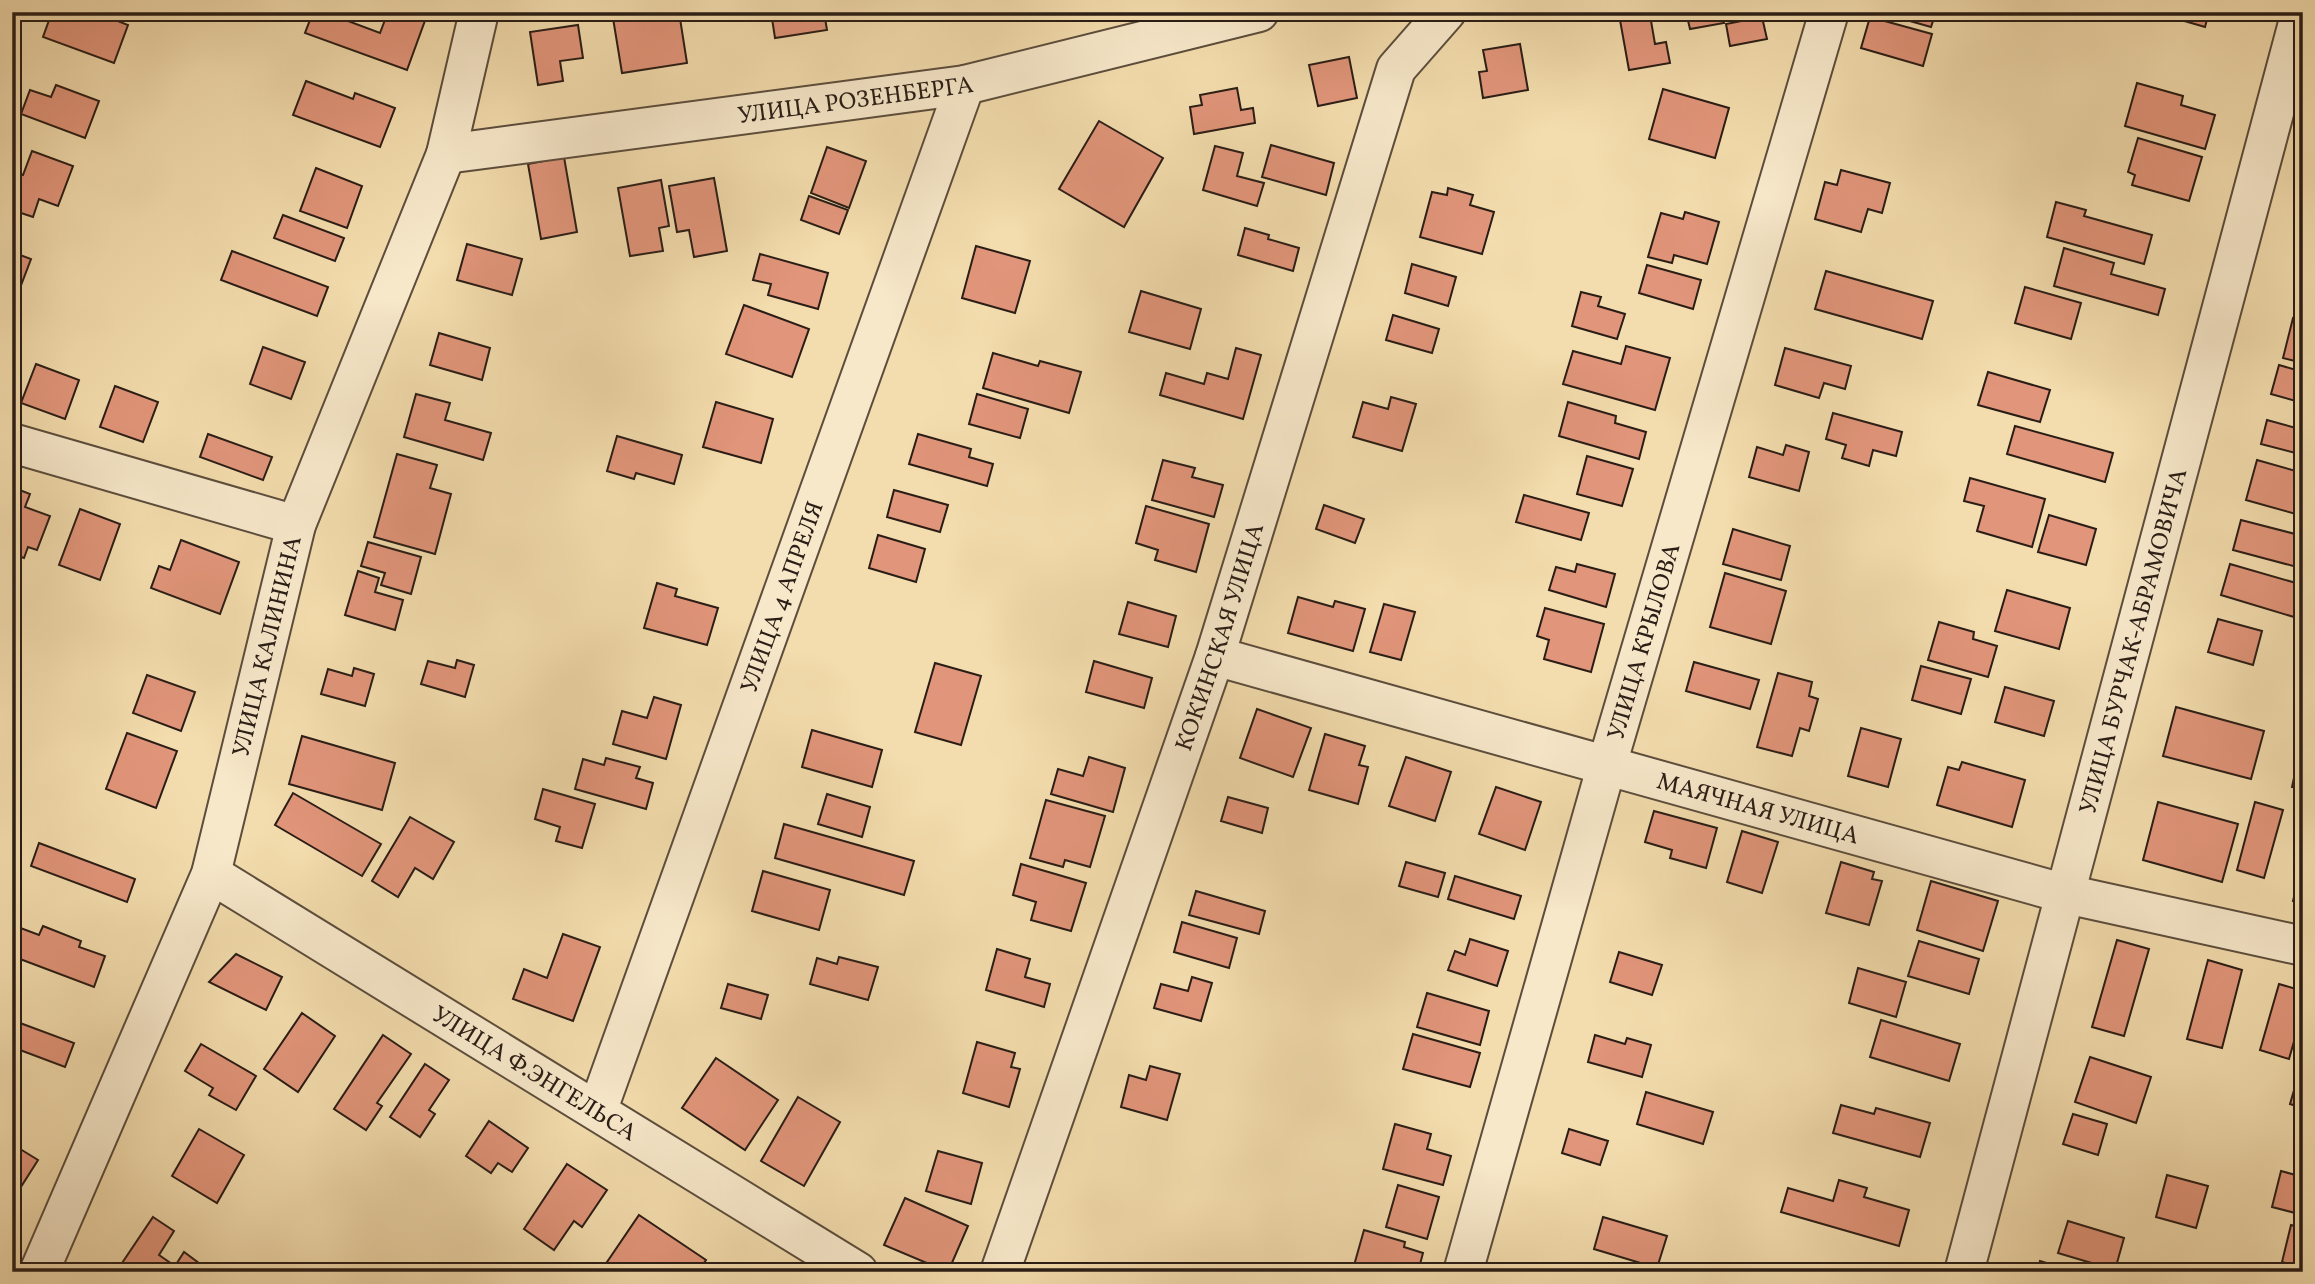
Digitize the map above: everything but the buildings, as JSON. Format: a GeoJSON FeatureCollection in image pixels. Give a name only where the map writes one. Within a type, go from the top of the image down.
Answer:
{"type":"FeatureCollection","features":[{"type":"Feature","properties":{"kind":"street","name":"УЛИЦА КАЛИНИНА"},"geometry":{"type":"LineString","coordinates":[[39,1272],[211,874],[296,525],[446,154],[479,12]]}},
{"type":"Feature","properties":{"kind":"street","name":"УЛИЦА РОЗЕНБЕРГА"},"geometry":{"type":"LineString","coordinates":[[446,154],[965,85],[1259,12]]}},
{"type":"Feature","properties":{"kind":"street","name":"КОКИНСКАЯ УЛИЦА"},"geometry":{"type":"LineString","coordinates":[[1000,1272],[1215,656],[1396,69],[1446,12]]}},
{"type":"Feature","properties":{"kind":"street","name":"УЛИЦА КРЫЛОВА"},"geometry":{"type":"LineString","coordinates":[[1463,1272],[1606,768],[1829,12]]}},
{"type":"Feature","properties":{"kind":"street","name":"УЛИЦА БУРЧАК-АБРАМОВИЧА"},"geometry":{"type":"LineString","coordinates":[[1964,1272],[2301,12]]}},
{"type":"Feature","properties":{"kind":"street","name":"УЛИЦА 4 АПРЕЛЯ"},"geometry":{"type":"LineString","coordinates":[[598,1109],[965,85]]}},
{"type":"Feature","properties":{"kind":"street"},"geometry":{"type":"LineString","coordinates":[[12,443],[296,525]]}},
{"type":"Feature","properties":{"kind":"street","name":"МАЯЧНАЯ УЛИЦА"},"geometry":{"type":"LineString","coordinates":[[1215,656],[1606,768],[2066,894],[2303,946]]}},
{"type":"Feature","properties":{"kind":"street","name":"УЛИЦА Ф.ЭНГЕЛЬСА"},"geometry":{"type":"LineString","coordinates":[[211,874],[598,1109],[858,1272]]}}]}
